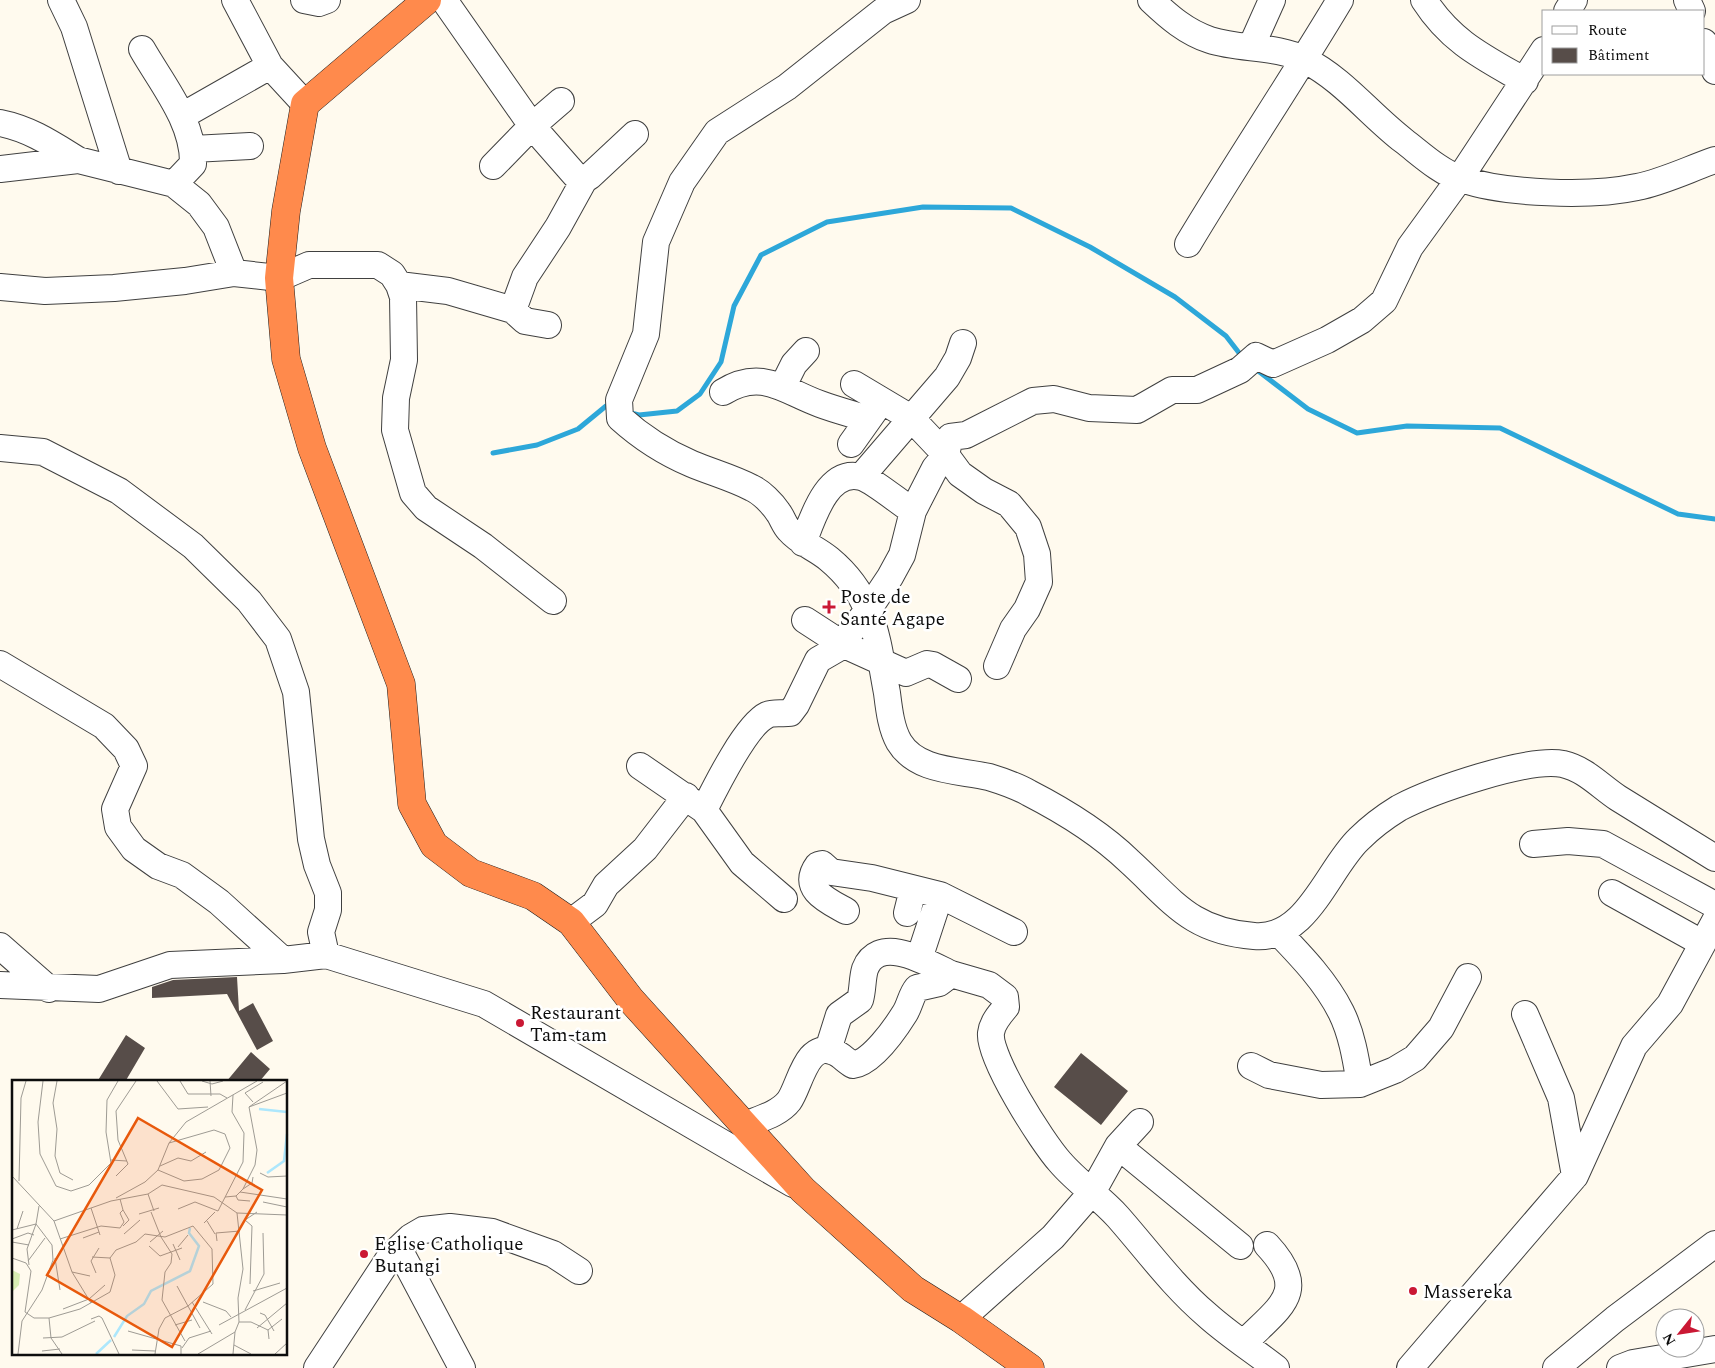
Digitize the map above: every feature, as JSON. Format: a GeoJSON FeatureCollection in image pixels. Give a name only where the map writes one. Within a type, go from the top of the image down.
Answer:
{"type":"FeatureCollection","features":[{"type":"Feature","properties":{"kind":"highway"},"geometry":{"type":"LineString","coordinates":[[427,0],[305,104],[286,211],[279,278],[286,359],[312,448],[401,684],[412,804],[434,845],[441,851],[471,873],[533,896],[571,922],[631,1000],[803,1190],[913,1288],[961,1319],[1030,1368]]}},
{"type":"Feature","properties":{"kind":"street"},"geometry":{"type":"LineString","coordinates":[[61,0],[74,27],[119,171]]}},
{"type":"Feature","properties":{"kind":"street"},"geometry":{"type":"LineString","coordinates":[[235,0],[270,66],[305,104]]}},
{"type":"Feature","properties":{"kind":"street"},"geometry":{"type":"LineString","coordinates":[[304,0],[320,3],[327,0]]}},
{"type":"Feature","properties":{"kind":"street"},"geometry":{"type":"LineString","coordinates":[[444,0],[532,126],[575,175],[584,180]]}},
{"type":"Feature","properties":{"kind":"street"},"geometry":{"type":"LineString","coordinates":[[907,0],[883,11],[787,86],[717,132],[682,182],[656,242],[646,334],[620,409],[652,444],[754,489],[777,510],[787,529],[803,543],[828,558],[850,580],[868,610],[879,641],[892,723],[899,742],[913,757],[933,766],[992,778],[1028,792],[1091,830],[1128,860],[1161,894],[1189,918],[1216,930],[1257,937],[1279,933],[1298,918],[1322,892],[1337,866],[1358,839],[1398,809],[1441,791],[1487,776],[1538,764],[1563,764],[1585,773],[1613,795],[1715,858]]}},
{"type":"Feature","properties":{"kind":"street"},"geometry":{"type":"LineString","coordinates":[[1151,0],[1178,26],[1210,40],[1251,47],[1304,60],[1349,90],[1383,125],[1420,154],[1460,178],[1512,190],[1579,193],[1636,188],[1715,160]]}},
{"type":"Feature","properties":{"kind":"street"},"geometry":{"type":"LineString","coordinates":[[1251,47],[1272,0]]}},
{"type":"Feature","properties":{"kind":"street"},"geometry":{"type":"LineString","coordinates":[[1188,244],[1240,157],[1304,60],[1340,0]]}},
{"type":"Feature","properties":{"kind":"street"},"geometry":{"type":"LineString","coordinates":[[1424,0],[1437,20],[1470,50],[1525,81]]}},
{"type":"Feature","properties":{"kind":"street"},"geometry":{"type":"LineString","coordinates":[[1705,45],[1715,71]]}},
{"type":"Feature","properties":{"kind":"street"},"geometry":{"type":"LineString","coordinates":[[142,49],[182,116],[194,148],[193,164],[174,184]]}},
{"type":"Feature","properties":{"kind":"street"},"geometry":{"type":"LineString","coordinates":[[571,922],[595,904],[606,885],[695,803],[728,765],[757,721],[768,714],[790,713],[796,705],[818,660],[842,644],[868,610],[902,555],[913,511],[934,468],[946,455],[950,437],[966,435],[1033,401],[1054,398],[1089,408],[1137,410],[1172,390],[1197,390],[1248,363],[1273,364],[1327,340],[1362,320],[1384,301],[1410,247],[1460,178],[1542,53]]}},
{"type":"Feature","properties":{"kind":"street"},"geometry":{"type":"LineString","coordinates":[[182,116],[270,66]]}},
{"type":"Feature","properties":{"kind":"street"},"geometry":{"type":"LineString","coordinates":[[493,166],[532,126],[560,101]]}},
{"type":"Feature","properties":{"kind":"street"},"geometry":{"type":"LineString","coordinates":[[0,123],[16,126],[37,135],[78,160],[174,184],[199,204],[216,227],[234,273]]}},
{"type":"Feature","properties":{"kind":"street"},"geometry":{"type":"LineString","coordinates":[[513,310],[525,277],[558,227],[584,180],[635,134]]}},
{"type":"Feature","properties":{"kind":"street"},"geometry":{"type":"LineString","coordinates":[[194,148],[250,146]]}},
{"type":"Feature","properties":{"kind":"street"},"geometry":{"type":"LineString","coordinates":[[0,169],[78,160]]}},
{"type":"Feature","properties":{"kind":"street"},"geometry":{"type":"LineString","coordinates":[[0,288],[45,291],[114,288],[186,282],[234,273],[279,278],[309,265],[378,265],[392,274],[400,285],[403,297],[404,360],[396,398],[395,430],[413,493],[431,512],[483,546],[553,601]]}},
{"type":"Feature","properties":{"kind":"street"},"geometry":{"type":"LineString","coordinates":[[400,285],[448,291],[513,310],[525,321],[548,325]]}},
{"type":"Feature","properties":{"kind":"street"},"geometry":{"type":"LineString","coordinates":[[862,477],[880,459],[911,418],[947,377],[958,358],[963,343]]}},
{"type":"Feature","properties":{"kind":"street"},"geometry":{"type":"LineString","coordinates":[[783,386],[794,364],[806,351]]}},
{"type":"Feature","properties":{"kind":"street"},"geometry":{"type":"LineString","coordinates":[[723,392],[738,383],[766,382],[783,386],[819,404],[875,410],[911,418],[946,455],[960,474],[971,483],[1009,504],[1028,527],[1037,554],[1039,582],[1027,609],[1012,629],[997,666]]}},
{"type":"Feature","properties":{"kind":"street"},"geometry":{"type":"LineString","coordinates":[[854,384],[875,410]]}},
{"type":"Feature","properties":{"kind":"street"},"geometry":{"type":"LineString","coordinates":[[850,444],[875,410]]}},
{"type":"Feature","properties":{"kind":"street"},"geometry":{"type":"LineString","coordinates":[[0,448],[42,452],[119,491],[193,546],[249,601],[278,639],[296,692],[311,839],[317,865],[328,893],[328,910],[321,932],[326,954]]}},
{"type":"Feature","properties":{"kind":"street"},"geometry":{"type":"LineString","coordinates":[[803,543],[816,510],[830,488],[843,477],[862,477],[913,511]]}},
{"type":"Feature","properties":{"kind":"street"},"geometry":{"type":"LineString","coordinates":[[805,620],[842,644],[906,673],[927,664],[958,680]]}},
{"type":"Feature","properties":{"kind":"street"},"geometry":{"type":"LineString","coordinates":[[0,664],[104,726],[126,749],[134,766],[115,809],[118,827],[134,849],[158,866],[182,876],[219,902],[283,960]]}},
{"type":"Feature","properties":{"kind":"street"},"geometry":{"type":"LineString","coordinates":[[640,766],[695,803],[742,863],[784,899]]}},
{"type":"Feature","properties":{"kind":"street"},"geometry":{"type":"LineString","coordinates":[[1533,844],[1568,841],[1603,844],[1715,905]]}},
{"type":"Feature","properties":{"kind":"street"},"geometry":{"type":"LineString","coordinates":[[846,911],[821,896],[802,872],[822,864],[831,872],[872,878],[910,901],[940,895],[1014,932]]}},
{"type":"Feature","properties":{"kind":"street"},"geometry":{"type":"LineString","coordinates":[[1410,1368],[1575,1176],[1634,1046],[1670,1004],[1708,932],[1612,893]]}},
{"type":"Feature","properties":{"kind":"street"},"geometry":{"type":"LineString","coordinates":[[919,959],[940,895]]}},
{"type":"Feature","properties":{"kind":"street"},"geometry":{"type":"LineString","coordinates":[[1279,933],[1312,968],[1341,1012],[1355,1053],[1360,1084]]}},
{"type":"Feature","properties":{"kind":"street"},"geometry":{"type":"LineString","coordinates":[[0,946],[49,989]]}},
{"type":"Feature","properties":{"kind":"street"},"geometry":{"type":"LineString","coordinates":[[828,1050],[839,1015],[860,1000],[865,969],[877,954],[890,950],[919,959],[951,974],[989,985],[1005,997],[1006,1007],[998,1017],[991,1033],[994,1056],[1009,1085],[1060,1162],[1093,1191],[1118,1217],[1154,1263],[1207,1315],[1276,1368]]}},
{"type":"Feature","properties":{"kind":"street"},"geometry":{"type":"LineString","coordinates":[[0,985],[49,989],[99,989],[170,965],[283,960],[326,954],[484,1004],[803,1190]]}},
{"type":"Feature","properties":{"kind":"street"},"geometry":{"type":"LineString","coordinates":[[744,1125],[773,1113],[788,1101],[811,1056],[821,1050],[835,1052],[852,1065],[860,1064],[877,1049],[905,1013],[917,988],[933,985],[951,974]]}},
{"type":"Feature","properties":{"kind":"street"},"geometry":{"type":"LineString","coordinates":[[1251,1066],[1269,1075],[1321,1085],[1360,1084],[1395,1070],[1415,1058],[1441,1028],[1468,977]]}},
{"type":"Feature","properties":{"kind":"street"},"geometry":{"type":"LineString","coordinates":[[1525,1014],[1562,1098],[1575,1176]]}},
{"type":"Feature","properties":{"kind":"street"},"geometry":{"type":"LineString","coordinates":[[961,1319],[1053,1237],[1093,1191],[1118,1146],[1140,1122]]}},
{"type":"Feature","properties":{"kind":"street"},"geometry":{"type":"LineString","coordinates":[[1118,1146],[1240,1246]]}},
{"type":"Feature","properties":{"kind":"street"},"geometry":{"type":"LineString","coordinates":[[317,1368],[390,1257],[410,1237],[423,1230],[450,1227],[492,1232],[553,1254],[578,1271]]}},
{"type":"Feature","properties":{"kind":"street"},"geometry":{"type":"LineString","coordinates":[[1556,1368],[1615,1318],[1715,1244]]}},
{"type":"Feature","properties":{"kind":"street"},"geometry":{"type":"LineString","coordinates":[[1244,1343],[1285,1301],[1290,1288],[1287,1271],[1280,1259],[1267,1245]]}},
{"type":"Feature","properties":{"kind":"street"},"geometry":{"type":"LineString","coordinates":[[399,1249],[462,1368]]}},
{"type":"Feature","properties":{"kind":"street"},"geometry":{"type":"LineString","coordinates":[[1620,1368],[1633,1363],[1715,1349]]}},
{"type":"Feature","properties":{"kind":"building"},"geometry":{"type":"Polygon","coordinates":[[[237,977],[239,1011],[253,1003],[273,1041],[257,1050],[227,994],[152,998],[152,987],[173,980],[237,977]]]}},
{"type":"Feature","properties":{"kind":"building"},"geometry":{"type":"Polygon","coordinates":[[[126,1035],[145,1048],[126,1080],[98,1080],[126,1035]]]}},
{"type":"Feature","properties":{"kind":"building"},"geometry":{"type":"Polygon","coordinates":[[[251,1052],[270,1069],[261,1080],[228,1080],[251,1052]]]}},
{"type":"Feature","properties":{"kind":"building"},"geometry":{"type":"Polygon","coordinates":[[[1081,1053],[1128,1091],[1101,1125],[1054,1087],[1081,1053]]]}},
{"type":"Feature","properties":{"kind":"waterway"},"geometry":{"type":"LineString","coordinates":[[631,413],[639,415],[677,411],[700,394],[721,362],[734,306],[761,255],[827,222],[923,207],[1011,208],[1090,247],[1175,297],[1226,336],[1243,358]]}},
{"type":"Feature","properties":{"kind":"waterway"},"geometry":{"type":"LineString","coordinates":[[1253,367],[1308,409],[1357,433],[1407,426],[1500,428],[1678,514],[1715,519]]}},
{"type":"Feature","properties":{"kind":"waterway"},"geometry":{"type":"LineString","coordinates":[[493,453],[537,445],[578,429],[606,406],[613,408]]}},
{"type":"Feature","properties":{"kind":"place","name":"Poste de Santé Agape"},"geometry":{"type":"Point","coordinates":[829,607]}},
{"type":"Feature","properties":{"kind":"place","name":"Restaurant Tam-tam"},"geometry":{"type":"Point","coordinates":[520,1023]}},
{"type":"Feature","properties":{"kind":"place","name":"Eglise Catholique Butangi"},"geometry":{"type":"Point","coordinates":[364,1254]}},
{"type":"Feature","properties":{"kind":"place","name":"Massereka"},"geometry":{"type":"Point","coordinates":[1413,1291]}}]}
